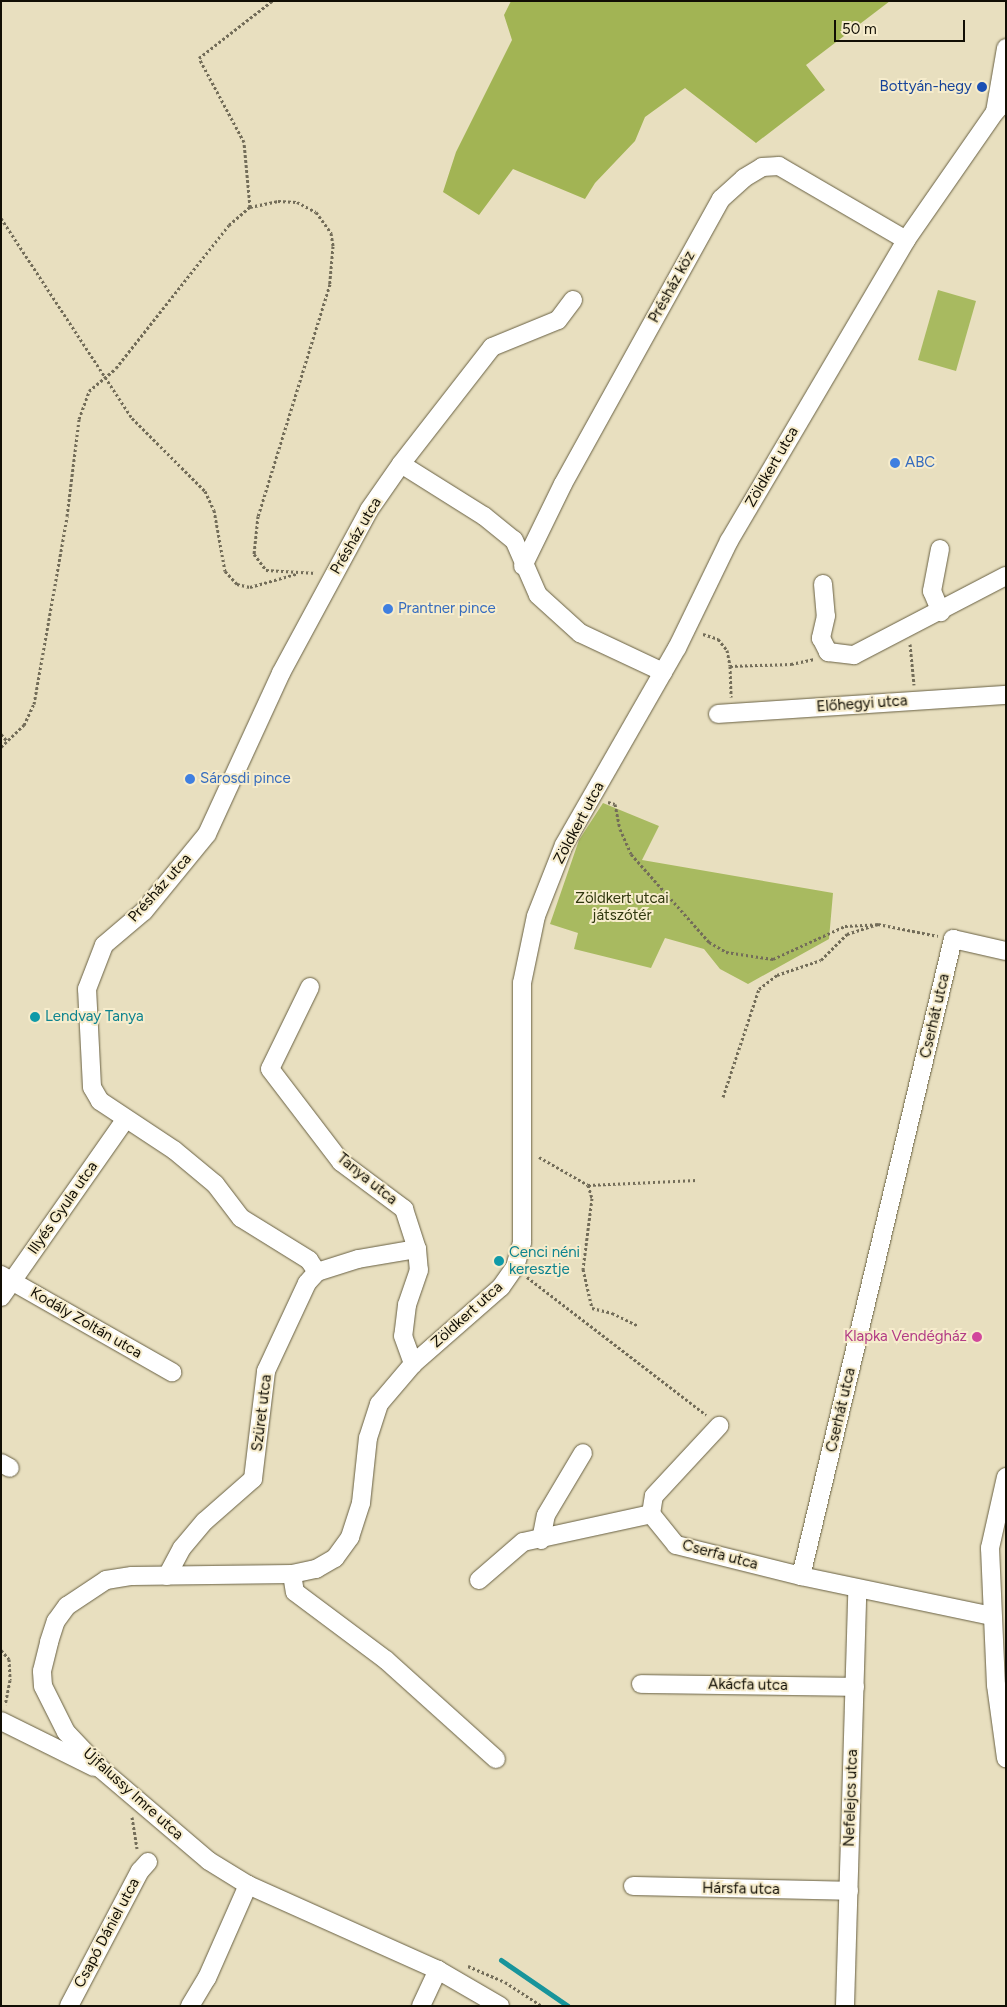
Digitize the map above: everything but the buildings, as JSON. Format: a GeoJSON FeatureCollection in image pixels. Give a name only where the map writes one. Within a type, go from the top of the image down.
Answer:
{"type":"FeatureCollection","features":[{"type":"Feature","properties":{"kind":"street"},"geometry":{"type":"LineString","coordinates":[[1002,108],[1006,48]]}},
{"type":"Feature","properties":{"kind":"street","name":"Zöldkert utca"},"geometry":{"type":"LineString","coordinates":[[316,1569],[335,1558],[357,1523],[368,1438],[379,1404],[413,1364],[501,1287],[515,1267],[522,1242],[522,983],[536,916],[564,844],[687,628],[729,541],[906,240],[1002,108]]}},
{"type":"Feature","properties":{"kind":"street","name":"Présház köz"},"geometry":{"type":"LineString","coordinates":[[523,566],[563,484],[721,199],[744,178],[762,167],[779,166],[906,240]]}},
{"type":"Feature","properties":{"kind":"street","name":"Présház utca"},"geometry":{"type":"LineString","coordinates":[[317,1272],[309,1260],[242,1218],[215,1184],[174,1150],[125,1120],[100,1101],[92,1087],[87,989],[104,945],[144,912],[207,834],[281,673],[369,510],[401,464],[492,347],[558,320],[573,300]]}},
{"type":"Feature","properties":{"kind":"street"},"geometry":{"type":"LineString","coordinates":[[401,464],[484,516],[514,540],[523,566],[538,595],[580,633],[663,672]]}},
{"type":"Feature","properties":{"kind":"street"},"geometry":{"type":"LineString","coordinates":[[940,549],[932,591],[941,612]]}},
{"type":"Feature","properties":{"kind":"street"},"geometry":{"type":"LineString","coordinates":[[822,584],[826,616],[821,638],[828,652],[854,655],[909,629],[1006,576]]}},
{"type":"Feature","properties":{"kind":"street","name":"Előhegyi utca"},"geometry":{"type":"LineString","coordinates":[[725,713],[1006,695]]}},
{"type":"Feature","properties":{"kind":"street"},"geometry":{"type":"LineString","coordinates":[[954,939],[1006,951]]}},
{"type":"Feature","properties":{"kind":"street","name":"Cserhát utca"},"geometry":{"type":"LineString","coordinates":[[802,1576],[954,939]]}},
{"type":"Feature","properties":{"kind":"street","name":"Tanya utca"},"geometry":{"type":"LineString","coordinates":[[310,987],[270,1069],[342,1162],[404,1209],[417,1249],[419,1270],[407,1305],[403,1336],[413,1364]]}},
{"type":"Feature","properties":{"kind":"street","name":"Illyés Gyula utca"},"geometry":{"type":"LineString","coordinates":[[1,1297],[7,1278],[125,1120]]}},
{"type":"Feature","properties":{"kind":"street"},"geometry":{"type":"LineString","coordinates":[[317,1272],[358,1259],[417,1249]]}},
{"type":"Feature","properties":{"kind":"street","name":"Szüret utca"},"geometry":{"type":"LineString","coordinates":[[167,1576],[182,1548],[206,1521],[253,1479],[266,1371],[294,1305],[317,1272]]}},
{"type":"Feature","properties":{"kind":"street","name":"Kodály Zoltán utca"},"geometry":{"type":"LineString","coordinates":[[7,1278],[172,1372]]}},
{"type":"Feature","properties":{"kind":"street"},"geometry":{"type":"LineString","coordinates":[[479,1580],[523,1542],[541,1540],[651,1514],[654,1496],[720,1426]]}},
{"type":"Feature","properties":{"kind":"street"},"geometry":{"type":"LineString","coordinates":[[541,1540],[546,1515],[583,1453]]}},
{"type":"Feature","properties":{"kind":"street"},"geometry":{"type":"LineString","coordinates":[[1006,1477],[990,1548],[992,1616],[1006,1758]]}},
{"type":"Feature","properties":{"kind":"street","name":"Cserfa utca"},"geometry":{"type":"LineString","coordinates":[[651,1514],[676,1544],[802,1576]]}},
{"type":"Feature","properties":{"kind":"street","name":"Újfalussy Imre utca"},"geometry":{"type":"LineString","coordinates":[[316,1569],[292,1574],[127,1577],[106,1580],[90,1588],[67,1606],[52,1635],[42,1671],[48,1701],[66,1732],[101,1769],[209,1861],[248,1886],[438,1970],[500,2006]]}},
{"type":"Feature","properties":{"kind":"street"},"geometry":{"type":"LineString","coordinates":[[292,1574],[295,1592],[386,1660],[496,1758]]}},
{"type":"Feature","properties":{"kind":"street"},"geometry":{"type":"LineString","coordinates":[[802,1576],[857,1590],[992,1616]]}},
{"type":"Feature","properties":{"kind":"street","name":"Nefelejcs utca"},"geometry":{"type":"LineString","coordinates":[[845,2006],[857,1590]]}},
{"type":"Feature","properties":{"kind":"street","name":"Akácfa utca"},"geometry":{"type":"LineString","coordinates":[[641,1684],[854,1687]]}},
{"type":"Feature","properties":{"kind":"street"},"geometry":{"type":"LineString","coordinates":[[1,1721],[101,1769]]}},
{"type":"Feature","properties":{"kind":"street","name":"Csapó Dániel utca"},"geometry":{"type":"LineString","coordinates":[[69,2006],[140,1871],[148,1862]]}},
{"type":"Feature","properties":{"kind":"street"},"geometry":{"type":"LineString","coordinates":[[190,2006],[207,1978],[248,1886]]}},
{"type":"Feature","properties":{"kind":"street","name":"Hársfa utca"},"geometry":{"type":"LineString","coordinates":[[633,1886],[849,1891]]}},
{"type":"Feature","properties":{"kind":"street"},"geometry":{"type":"LineString","coordinates":[[421,2006],[438,1970]]}},
{"type":"Feature","properties":{"kind":"path"},"geometry":{"type":"LineString","coordinates":[[250,207],[244,142],[198,58],[272,1]]}},
{"type":"Feature","properties":{"kind":"path"},"geometry":{"type":"LineString","coordinates":[[1,747],[24,725],[34,704],[67,516],[79,419],[89,391],[104,376],[116,368],[228,225],[250,207],[278,201],[308,206],[326,225],[333,246],[330,284],[293,398],[254,539],[254,554],[266,570],[299,573],[334,573]]}},
{"type":"Feature","properties":{"kind":"path"},"geometry":{"type":"LineString","coordinates":[[1,218],[132,418],[205,491],[214,510],[225,571],[237,584],[250,587],[299,573]]}},
{"type":"Feature","properties":{"kind":"path"},"geometry":{"type":"LineString","coordinates":[[687,628],[718,639],[727,650],[730,666],[725,713]]}},
{"type":"Feature","properties":{"kind":"path"},"geometry":{"type":"LineString","coordinates":[[909,629],[915,701]]}},
{"type":"Feature","properties":{"kind":"path"},"geometry":{"type":"LineString","coordinates":[[730,666],[808,662],[828,652]]}},
{"type":"Feature","properties":{"kind":"path"},"geometry":{"type":"LineString","coordinates":[[1,734],[8,741]]}},
{"type":"Feature","properties":{"kind":"path"},"geometry":{"type":"LineString","coordinates":[[593,796],[615,804],[620,829],[631,854],[709,942],[726,952],[772,959],[845,926],[878,924],[954,939]]}},
{"type":"Feature","properties":{"kind":"path"},"geometry":{"type":"LineString","coordinates":[[723,1097],[759,989],[777,975],[821,960],[847,934],[878,924]]}},
{"type":"Feature","properties":{"kind":"path"},"geometry":{"type":"LineString","coordinates":[[523,1147],[588,1185],[697,1180]]}},
{"type":"Feature","properties":{"kind":"path"},"geometry":{"type":"LineString","coordinates":[[588,1185],[592,1198],[583,1269],[592,1308],[612,1313],[637,1325]]}},
{"type":"Feature","properties":{"kind":"path"},"geometry":{"type":"LineString","coordinates":[[515,1267],[720,1426]]}},
{"type":"Feature","properties":{"kind":"path"},"geometry":{"type":"LineString","coordinates":[[1,1650],[9,1659],[10,1680],[1,1721]]}},
{"type":"Feature","properties":{"kind":"path"},"geometry":{"type":"LineString","coordinates":[[126,1791],[138,1848],[132,1855]]}},
{"type":"Feature","properties":{"kind":"green space"},"geometry":{"type":"Polygon","coordinates":[[[511,1],[890,1],[806,65],[825,90],[756,143],[685,88],[645,117],[635,141],[595,183],[585,199],[513,169],[479,215],[443,192],[456,152],[512,40],[504,15],[511,1]]]}},
{"type":"Feature","properties":{"kind":"green space"},"geometry":{"type":"Polygon","coordinates":[[[938,290],[976,301],[956,371],[918,360],[938,290]]]}},
{"type":"Feature","properties":{"kind":"green space","name":"Zöldkert utcai játszótér"},"geometry":{"type":"Polygon","coordinates":[[[603,803],[659,826],[642,860],[833,893],[829,939],[748,984],[720,969],[704,949],[665,938],[651,968],[574,949],[578,933],[550,924],[579,840],[603,803]]]}},
{"type":"Feature","properties":{"kind":"waterway"},"geometry":{"type":"LineString","coordinates":[[501,1960],[568,2006]]}},
{"type":"Feature","properties":{"kind":"place","name":"Bottyán-hegy"},"geometry":{"type":"Point","coordinates":[982,87]}},
{"type":"Feature","properties":{"kind":"place","name":"ABC"},"geometry":{"type":"Point","coordinates":[895,463]}},
{"type":"Feature","properties":{"kind":"place","name":"Prantner pince"},"geometry":{"type":"Point","coordinates":[388,609]}},
{"type":"Feature","properties":{"kind":"place","name":"Sárosdi pince"},"geometry":{"type":"Point","coordinates":[190,779]}},
{"type":"Feature","properties":{"kind":"place","name":"Lendvay Tanya"},"geometry":{"type":"Point","coordinates":[35,1017]}},
{"type":"Feature","properties":{"kind":"place","name":"Cenci néni keresztje"},"geometry":{"type":"Point","coordinates":[499,1261]}},
{"type":"Feature","properties":{"kind":"place","name":"Klapka Vendégház"},"geometry":{"type":"Point","coordinates":[977,1337]}}]}
